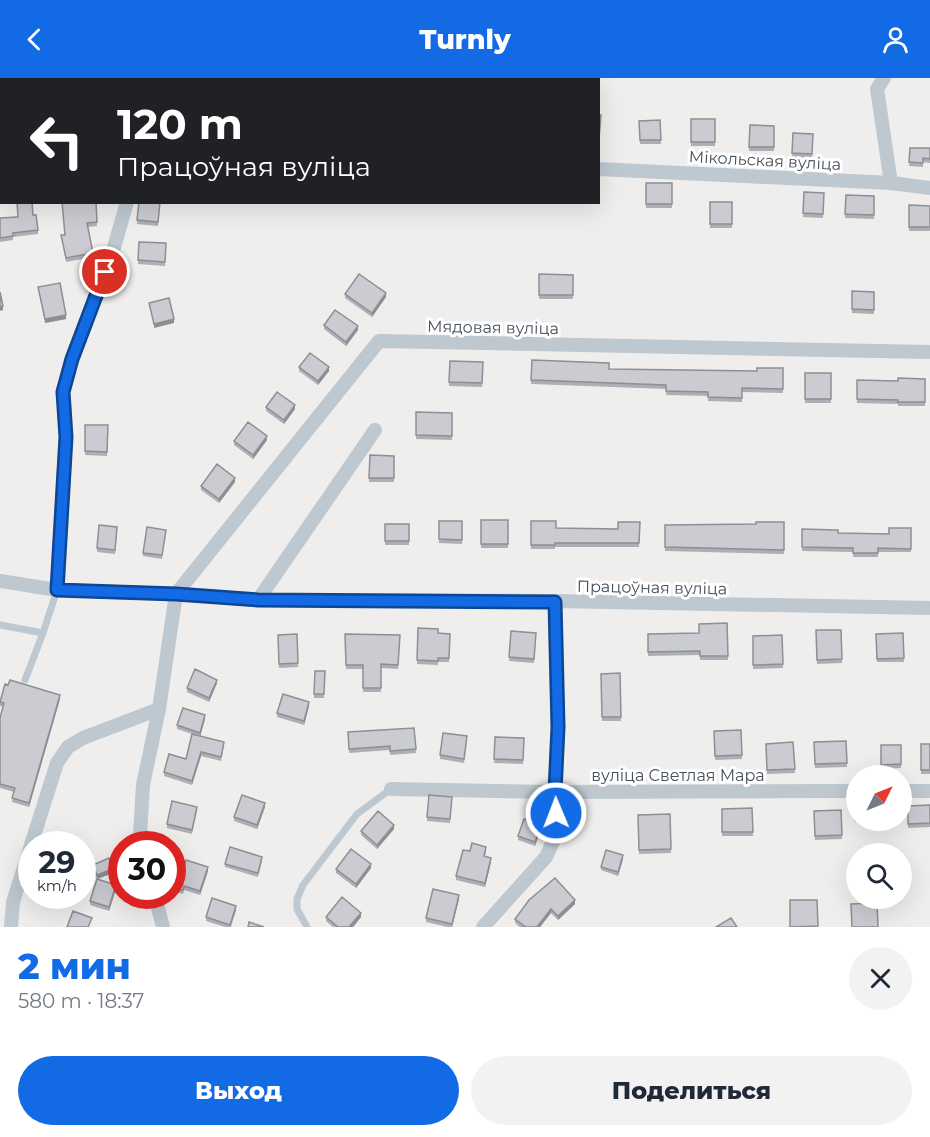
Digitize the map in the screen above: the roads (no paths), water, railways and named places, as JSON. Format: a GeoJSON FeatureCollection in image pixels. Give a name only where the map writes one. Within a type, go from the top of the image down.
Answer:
{"type":"FeatureCollection","features":[{"type":"Feature","properties":{"kind":"street"},"geometry":{"type":"LineString","coordinates":[[884,78],[877,90],[891,183]]}},
{"type":"Feature","properties":{"kind":"street","name":"Мікольская вуліца"},"geometry":{"type":"LineString","coordinates":[[600,169],[891,183],[930,188]]}},
{"type":"Feature","properties":{"kind":"street"},"geometry":{"type":"LineString","coordinates":[[57,590],[66,437],[63,392],[72,359],[113,250],[126,204]]}},
{"type":"Feature","properties":{"kind":"street","name":"Мядовая вуліца"},"geometry":{"type":"LineString","coordinates":[[176,594],[379,341],[930,352]]}},
{"type":"Feature","properties":{"kind":"street"},"geometry":{"type":"LineString","coordinates":[[258,600],[375,430]]}},
{"type":"Feature","properties":{"kind":"street","name":"Працоўная вуліца"},"geometry":{"type":"LineString","coordinates":[[7,583],[57,590],[176,594],[258,600],[930,608]]}},
{"type":"Feature","properties":{"kind":"street"},"geometry":{"type":"LineString","coordinates":[[140,831],[143,785],[159,709],[176,594]]}},
{"type":"Feature","properties":{"kind":"street"},"geometry":{"type":"LineString","coordinates":[[483,927],[546,857],[557,833],[555,792],[558,727],[555,602]]}},
{"type":"Feature","properties":{"kind":"street"},"geometry":{"type":"LineString","coordinates":[[11,927],[13,902],[57,763],[68,747],[83,738],[159,709]]}},
{"type":"Feature","properties":{"kind":"street","name":"вуліца Светлая Мара"},"geometry":{"type":"LineString","coordinates":[[391,789],[555,792],[846,791]]}},
{"type":"Feature","properties":{"kind":"street"},"geometry":{"type":"LineString","coordinates":[[912,791],[930,790]]}},
{"type":"Feature","properties":{"kind":"street"},"geometry":{"type":"LineString","coordinates":[[158,909],[163,927]]}},
{"type":"Feature","properties":{"kind":"lane"},"geometry":{"type":"LineString","coordinates":[[25,680],[57,590]]}},
{"type":"Feature","properties":{"kind":"lane"},"geometry":{"type":"LineString","coordinates":[[0,625],[43,633]]}},
{"type":"Feature","properties":{"kind":"lane"},"geometry":{"type":"LineString","coordinates":[[307,927],[297,909],[297,899],[303,885],[357,814],[391,789]]}}]}
